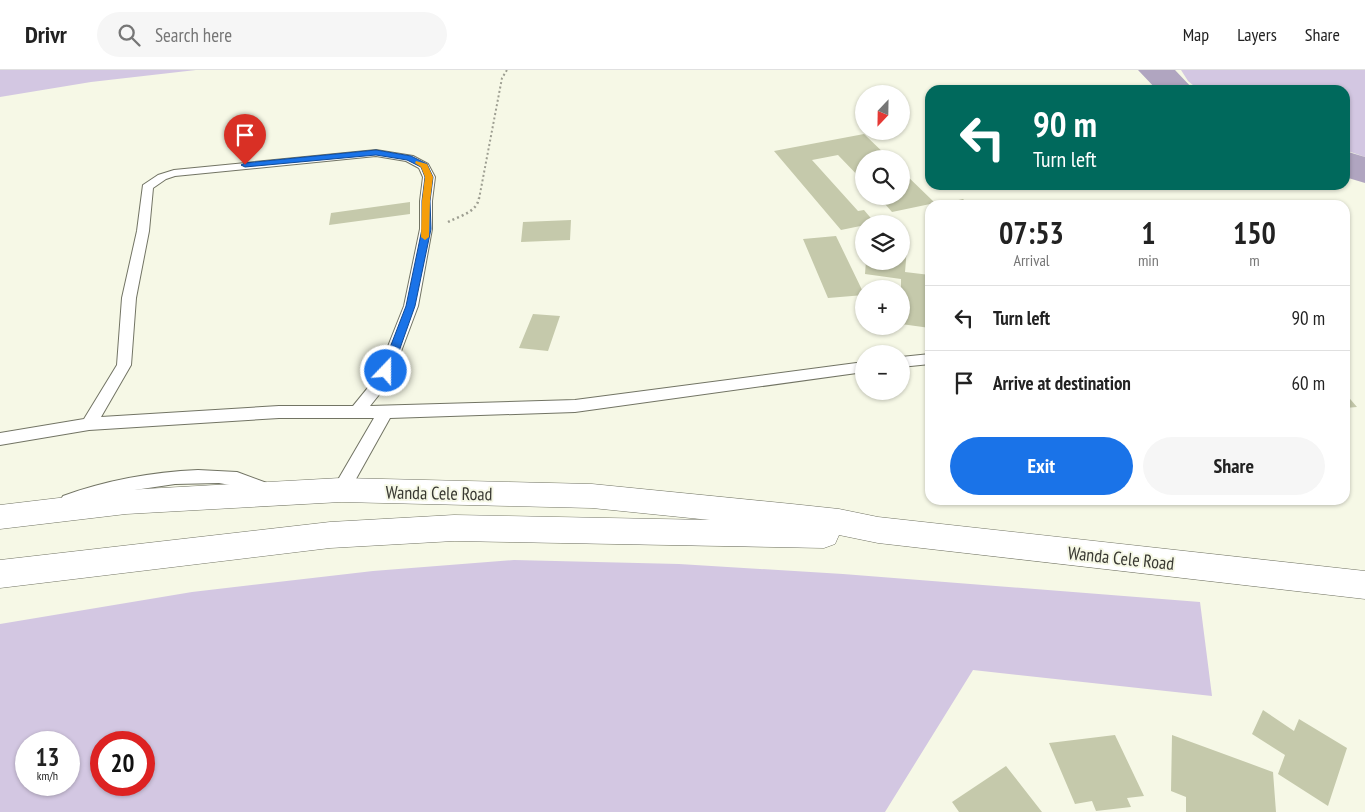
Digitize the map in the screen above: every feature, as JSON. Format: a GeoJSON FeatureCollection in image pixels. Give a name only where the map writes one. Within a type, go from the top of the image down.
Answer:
{"type":"FeatureCollection","features":[{"type":"Feature","properties":{"kind":"street","name":"Wanda Cele Road"},"geometry":{"type":"LineString","coordinates":[[0,517],[51,509],[126,502],[341,490],[592,496],[792,516],[839,522],[878,530],[1365,585]]}},
{"type":"Feature","properties":{"kind":"street","name":"Wanda Cele Road"},"geometry":{"type":"LineString","coordinates":[[0,574],[330,535],[454,528],[606,529],[799,535],[832,535],[878,530]]}},
{"type":"Feature","properties":{"kind":"lane"},"geometry":{"type":"LineString","coordinates":[[89,424],[124,365],[128,298],[143,231],[145,197],[147,188],[157,179],[174,173],[229,166],[376,153],[394,154],[409,158],[424,166],[429,177],[426,201],[426,229],[411,306],[392,360],[382,382],[357,412]]}},
{"type":"Feature","properties":{"kind":"lane"},"geometry":{"type":"LineString","coordinates":[[910,361],[925,360]]}},
{"type":"Feature","properties":{"kind":"lane"},"geometry":{"type":"LineString","coordinates":[[0,439],[89,424],[279,412],[385,412],[575,406],[855,367]]}},
{"type":"Feature","properties":{"kind":"lane"},"geometry":{"type":"LineString","coordinates":[[341,490],[385,412]]}},
{"type":"Feature","properties":{"kind":"path"},"geometry":{"type":"LineString","coordinates":[[426,229],[462,216],[478,205],[502,78],[507,70]]}},
{"type":"Feature","properties":{"kind":"shaded area"},"geometry":{"type":"Polygon","coordinates":[[[0,70],[196,70],[91,82],[0,97],[0,70]]]}},
{"type":"Feature","properties":{"kind":"shaded area"},"geometry":{"type":"Polygon","coordinates":[[[1181,70],[1365,70],[1365,157],[1350,152],[1350,85],[1193,85],[1181,70]]]}},
{"type":"Feature","properties":{"kind":"shaded area"},"geometry":{"type":"Polygon","coordinates":[[[514,560],[679,564],[843,574],[1200,602],[1212,696],[973,670],[885,812],[0,812],[0,624],[192,592],[373,571],[514,560]]]}},
{"type":"Feature","properties":{"kind":"building"},"geometry":{"type":"Polygon","coordinates":[[[855,136],[855,140],[870,140],[881,150],[855,150],[855,173],[838,155],[812,160],[858,211],[864,210],[868,215],[855,215],[855,227],[841,230],[774,151],[855,136]]]}},
{"type":"Feature","properties":{"kind":"building"},"geometry":{"type":"Polygon","coordinates":[[[910,179],[932,200],[925,200],[925,205],[892,212],[886,205],[910,205],[910,179]]]}},
{"type":"Feature","properties":{"kind":"building"},"geometry":{"type":"Polygon","coordinates":[[[410,202],[410,214],[329,225],[331,213],[410,202]]]}},
{"type":"Feature","properties":{"kind":"building"},"geometry":{"type":"Polygon","coordinates":[[[571,220],[570,240],[521,242],[523,222],[571,220]]]}},
{"type":"Feature","properties":{"kind":"building"},"geometry":{"type":"Polygon","coordinates":[[[836,236],[857,280],[855,280],[855,296],[828,298],[803,239],[836,236]]]}},
{"type":"Feature","properties":{"kind":"building"},"geometry":{"type":"Polygon","coordinates":[[[865,270],[905,270],[905,272],[925,274],[925,327],[910,325],[910,280],[865,274],[865,270]]]}},
{"type":"Feature","properties":{"kind":"building"},"geometry":{"type":"Polygon","coordinates":[[[533,314],[560,316],[548,351],[519,348],[533,314]]]}},
{"type":"Feature","properties":{"kind":"building"},"geometry":{"type":"Polygon","coordinates":[[[1350,399],[1357,407],[1350,408],[1350,399]]]}},
{"type":"Feature","properties":{"kind":"building"},"geometry":{"type":"Polygon","coordinates":[[[1263,710],[1294,731],[1299,719],[1347,748],[1328,806],[1278,774],[1285,755],[1252,734],[1263,710]]]}},
{"type":"Feature","properties":{"kind":"building"},"geometry":{"type":"Polygon","coordinates":[[[1115,735],[1144,796],[1127,798],[1131,807],[1096,811],[1092,801],[1075,804],[1049,743],[1115,735]]]}},
{"type":"Feature","properties":{"kind":"building"},"geometry":{"type":"Polygon","coordinates":[[[1172,735],[1273,772],[1276,812],[1186,812],[1186,797],[1171,791],[1172,735]]]}},
{"type":"Feature","properties":{"kind":"building"},"geometry":{"type":"Polygon","coordinates":[[[1006,766],[1042,812],[959,812],[952,802],[1006,766]]]}},
{"type":"Feature","properties":{"kind":"waterway"},"geometry":{"type":"LineString","coordinates":[[1155,70],[1172,85]]}},
{"type":"Feature","properties":{"kind":"waterway"},"geometry":{"type":"LineString","coordinates":[[1350,165],[1365,171]]}},
{"type":"Feature","properties":{"kind":"slow traffic"},"geometry":{"type":"LineString","coordinates":[[419,163],[424,166],[429,177],[425,237]]}},
{"type":"Feature","properties":{"kind":"route"},"geometry":{"type":"LineString","coordinates":[[245,165],[376,153],[394,154],[409,158],[424,166],[429,177],[426,201],[426,229],[411,306],[392,360],[386,371]]}}]}
